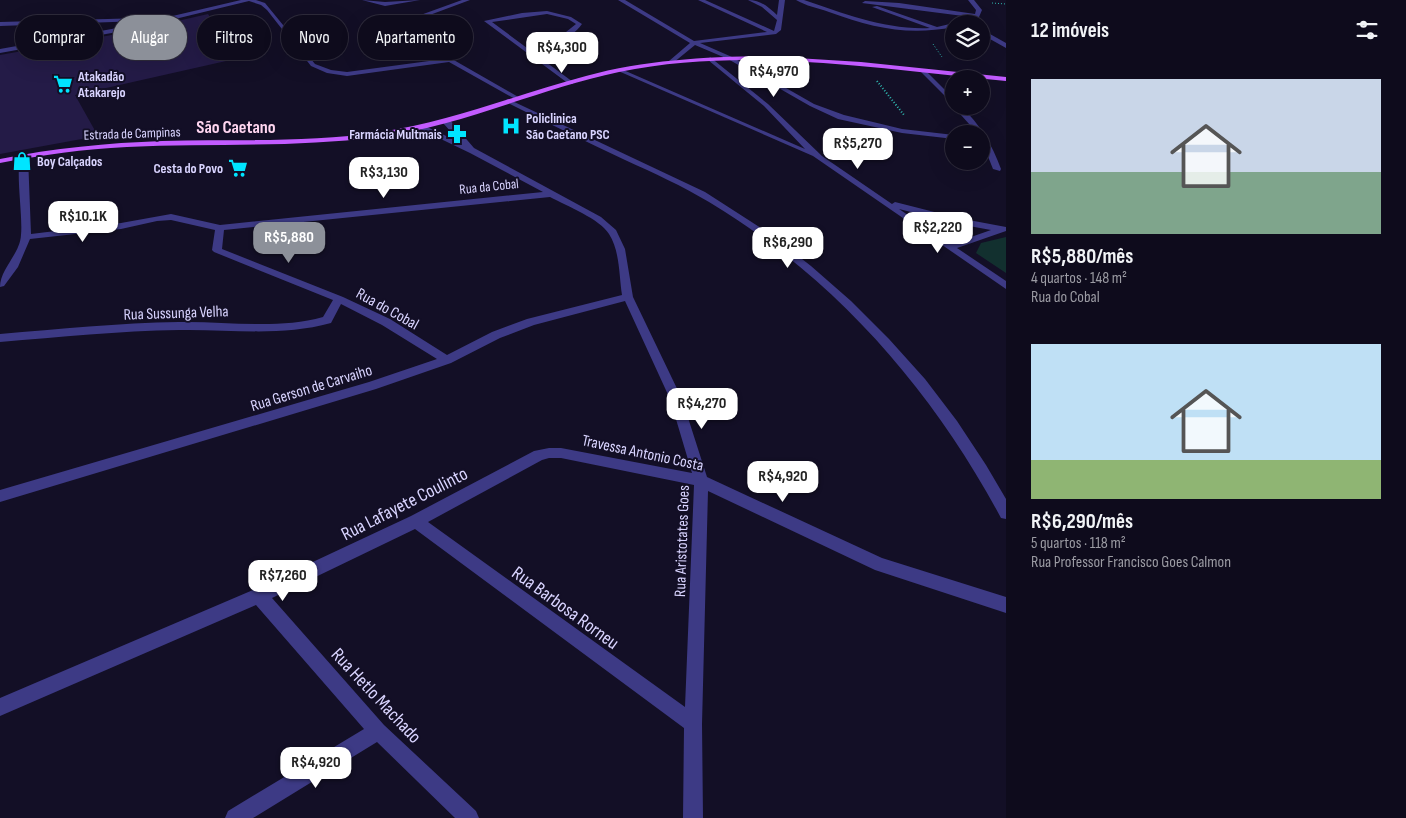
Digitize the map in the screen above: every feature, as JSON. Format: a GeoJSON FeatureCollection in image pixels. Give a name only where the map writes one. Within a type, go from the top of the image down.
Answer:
{"type":"FeatureCollection","features":[{"type":"Feature","properties":{"kind":"main road","name":"Estrada de Campinas"},"geometry":{"type":"LineString","coordinates":[[0,161],[90,147],[322,140],[379,135],[422,128],[619,70],[671,62],[730,58],[820,61],[945,73]]}},
{"type":"Feature","properties":{"kind":"main road","name":"Estrada de Campinas"},"geometry":{"type":"LineString","coordinates":[[990,77],[1006,79]]}},
{"type":"Feature","properties":{"kind":"street"},"geometry":{"type":"LineString","coordinates":[[186,15],[249,0],[263,4],[313,65],[332,73],[347,74],[450,60],[513,100],[663,174],[724,207],[793,257],[845,302],[898,356],[935,400],[968,448],[1006,512]]}},
{"type":"Feature","properties":{"kind":"street"},"geometry":{"type":"LineString","coordinates":[[365,0],[385,4],[418,0]]}},
{"type":"Feature","properties":{"kind":"street"},"geometry":{"type":"LineString","coordinates":[[425,15],[465,0]]}},
{"type":"Feature","properties":{"kind":"street"},"geometry":{"type":"LineString","coordinates":[[621,0],[694,42],[730,58],[792,96],[841,117],[902,131],[945,136]]}},
{"type":"Feature","properties":{"kind":"street"},"geometry":{"type":"LineString","coordinates":[[701,0],[774,33]]}},
{"type":"Feature","properties":{"kind":"street"},"geometry":{"type":"LineString","coordinates":[[751,0],[764,6],[780,20]]}},
{"type":"Feature","properties":{"kind":"street"},"geometry":{"type":"LineString","coordinates":[[671,62],[694,42],[774,33],[778,30],[782,0]]}},
{"type":"Feature","properties":{"kind":"street"},"geometry":{"type":"LineString","coordinates":[[799,0],[875,25],[904,31],[923,31],[945,28]]}},
{"type":"Feature","properties":{"kind":"street"},"geometry":{"type":"LineString","coordinates":[[859,0],[940,29]]}},
{"type":"Feature","properties":{"kind":"street"},"geometry":{"type":"LineString","coordinates":[[972,0],[979,10],[977,15]]}},
{"type":"Feature","properties":{"kind":"street"},"geometry":{"type":"LineString","coordinates":[[866,4],[899,2],[971,15]]}},
{"type":"Feature","properties":{"kind":"street"},"geometry":{"type":"LineString","coordinates":[[527,50],[568,34],[579,24],[574,19],[551,13],[487,21],[571,83]]}},
{"type":"Feature","properties":{"kind":"street"},"geometry":{"type":"LineString","coordinates":[[0,24],[113,20]]}},
{"type":"Feature","properties":{"kind":"street"},"geometry":{"type":"LineString","coordinates":[[0,51],[113,30]]}},
{"type":"Feature","properties":{"kind":"street"},"geometry":{"type":"LineString","coordinates":[[990,36],[1006,46]]}},
{"type":"Feature","properties":{"kind":"street"},"geometry":{"type":"LineString","coordinates":[[710,59],[766,104],[819,158]]}},
{"type":"Feature","properties":{"kind":"street"},"geometry":{"type":"LineString","coordinates":[[619,70],[819,158],[1006,286]]}},
{"type":"Feature","properties":{"kind":"street"},"geometry":{"type":"LineString","coordinates":[[923,71],[945,94]]}},
{"type":"Feature","properties":{"kind":"street"},"geometry":{"type":"LineString","coordinates":[[966,115],[976,125]]}},
{"type":"Feature","properties":{"kind":"street","name":"Rua Aristotates Goes"},"geometry":{"type":"LineString","coordinates":[[446,121],[474,151]]}},
{"type":"Feature","properties":{"kind":"street","name":"Rua Aristotates Goes"},"geometry":{"type":"LineString","coordinates":[[422,128],[474,151],[598,219],[613,232],[620,249],[628,297],[676,399],[702,481],[692,724],[693,818]]}},
{"type":"Feature","properties":{"kind":"street"},"geometry":{"type":"LineString","coordinates":[[990,153],[997,169]]}},
{"type":"Feature","properties":{"kind":"street"},"geometry":{"type":"LineString","coordinates":[[0,284],[13,266],[26,237],[24,156]]}},
{"type":"Feature","properties":{"kind":"street","name":"Rua da Cobal"},"geometry":{"type":"LineString","coordinates":[[220,228],[551,194]]}},
{"type":"Feature","properties":{"kind":"street"},"geometry":{"type":"LineString","coordinates":[[884,201],[930,215],[1004,228]]}},
{"type":"Feature","properties":{"kind":"street"},"geometry":{"type":"LineString","coordinates":[[26,237],[171,217],[220,228]]}},
{"type":"Feature","properties":{"kind":"street","name":"Rua do Cobal"},"geometry":{"type":"LineString","coordinates":[[220,228],[217,250],[339,299],[386,322],[447,360]]}},
{"type":"Feature","properties":{"kind":"street"},"geometry":{"type":"LineString","coordinates":[[950,247],[1004,228]]}},
{"type":"Feature","properties":{"kind":"street","name":"Rua Gerson de Carvaiho"},"geometry":{"type":"LineString","coordinates":[[0,496],[372,386],[447,360],[496,335],[531,322],[628,297]]}},
{"type":"Feature","properties":{"kind":"street","name":"Rua Sussunga Velha"},"geometry":{"type":"LineString","coordinates":[[0,338],[181,326],[292,327],[312,325],[327,320],[339,299]]}},
{"type":"Feature","properties":{"kind":"street","name":"Travessa Antonio Costa"},"geometry":{"type":"LineString","coordinates":[[549,452],[702,481],[880,565],[1006,605]]}},
{"type":"Feature","properties":{"kind":"street","name":"Rua Lafayete Coulinto"},"geometry":{"type":"LineString","coordinates":[[0,707],[259,596],[416,521],[539,455],[549,452]]}},
{"type":"Feature","properties":{"kind":"street","name":"Rua Barbosa Rorneu"},"geometry":{"type":"LineString","coordinates":[[416,521],[692,724]]}},
{"type":"Feature","properties":{"kind":"street","name":"Rua Hetlo Machado"},"geometry":{"type":"LineString","coordinates":[[259,596],[378,731],[469,818]]}},
{"type":"Feature","properties":{"kind":"street"},"geometry":{"type":"LineString","coordinates":[[235,818],[378,731]]}},
{"type":"Feature","properties":{"kind":"path"},"geometry":{"type":"LineString","coordinates":[[923,31],[953,70]]}},
{"type":"Feature","properties":{"kind":"path"},"geometry":{"type":"LineString","coordinates":[[874,77],[907,119]]}},
{"type":"Feature","properties":{"kind":"green space"},"geometry":{"type":"Polygon","coordinates":[[[1006,237],[1006,273],[976,253],[981,243],[1006,237]]]}},
{"type":"Feature","properties":{"kind":"building","name":"Atakadão Atakarejo"},"geometry":{"type":"Polygon","coordinates":[[[197,17],[197,60],[231,60],[75,95],[98,136],[0,154],[0,55],[15,52],[15,60],[103,60],[103,37],[113,35],[113,60],[187,60],[187,19],[197,17]]]}},
{"type":"Feature","properties":{"kind":"place","name":"Atakadão Atakarejo"},"geometry":{"type":"Point","coordinates":[63,84]}},
{"type":"Feature","properties":{"kind":"place","name":"Policlinica São Caetano PSC"},"geometry":{"type":"Point","coordinates":[511,126]}},
{"type":"Feature","properties":{"kind":"place","name":"Farmácia Multmais"},"geometry":{"type":"Point","coordinates":[457,134]}},
{"type":"Feature","properties":{"kind":"place","name":"Boy Calçados"},"geometry":{"type":"Point","coordinates":[22,161]}},
{"type":"Feature","properties":{"kind":"place","name":"Cesta do Povo"},"geometry":{"type":"Point","coordinates":[238,168]}},
{"type":"Feature","properties":{"kind":"district","name":"São Caetano"},"geometry":{"type":"Point","coordinates":[236,127]}}]}
